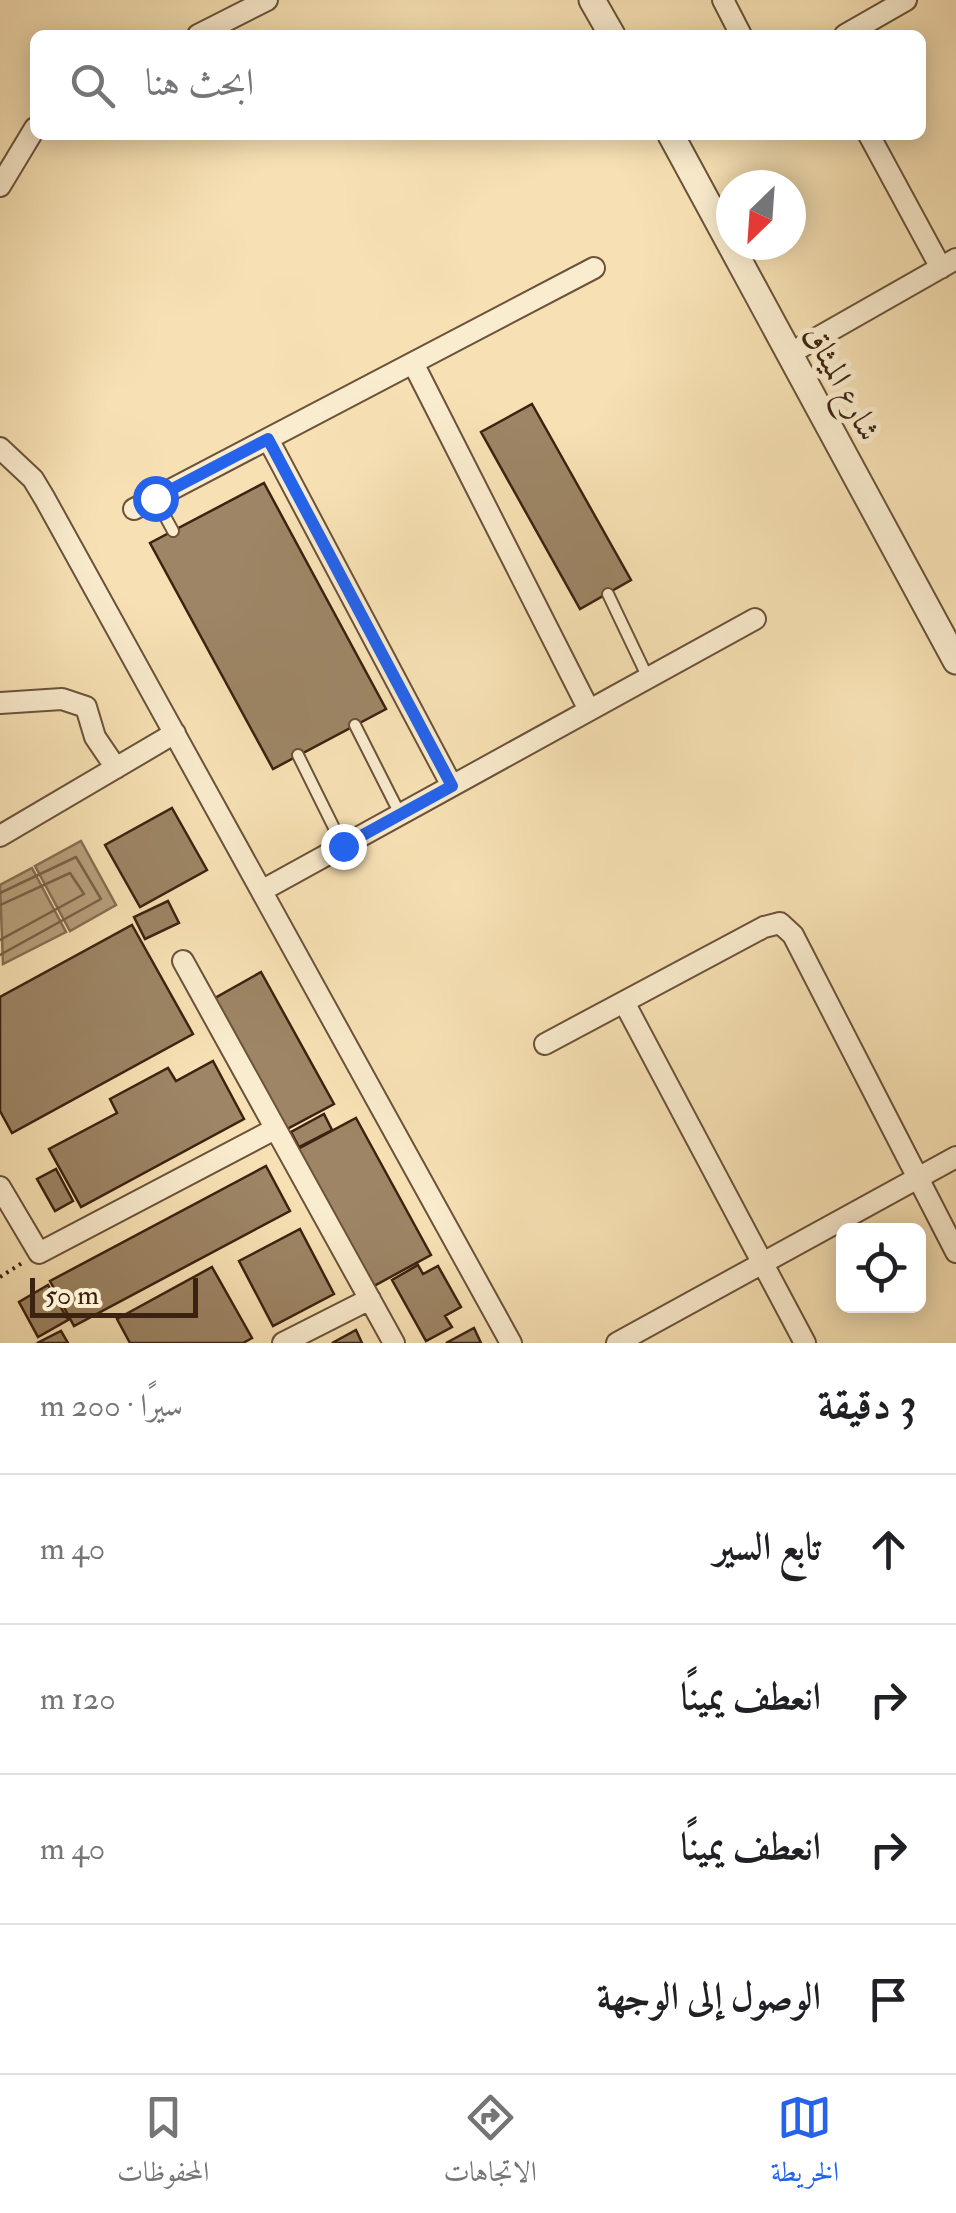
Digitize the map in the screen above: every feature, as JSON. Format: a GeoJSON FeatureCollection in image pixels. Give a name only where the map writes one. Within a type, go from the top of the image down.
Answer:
{"type":"FeatureCollection","features":[{"type":"Feature","properties":{"kind":"street"},"geometry":{"type":"LineString","coordinates":[[208,30],[266,0]]}},
{"type":"Feature","properties":{"kind":"street"},"geometry":{"type":"LineString","coordinates":[[592,0],[609,30]]}},
{"type":"Feature","properties":{"kind":"street"},"geometry":{"type":"LineString","coordinates":[[723,0],[738,30]]}},
{"type":"Feature","properties":{"kind":"street"},"geometry":{"type":"LineString","coordinates":[[851,30],[875,8],[906,0]]}},
{"type":"Feature","properties":{"kind":"street"},"geometry":{"type":"LineString","coordinates":[[0,146],[30,132]]}},
{"type":"Feature","properties":{"kind":"street"},"geometry":{"type":"LineString","coordinates":[[0,186],[30,134]]}},
{"type":"Feature","properties":{"kind":"street","name":"شارع الميثاق"},"geometry":{"type":"LineString","coordinates":[[674,140],[956,661]]}},
{"type":"Feature","properties":{"kind":"street"},"geometry":{"type":"LineString","coordinates":[[790,354],[948,263],[871,140]]}},
{"type":"Feature","properties":{"kind":"street"},"geometry":{"type":"LineString","coordinates":[[134,509],[594,268]]}},
{"type":"Feature","properties":{"kind":"street"},"geometry":{"type":"LineString","coordinates":[[413,363],[589,710]]}},
{"type":"Feature","properties":{"kind":"street"},"geometry":{"type":"LineString","coordinates":[[268,439],[452,786]]}},
{"type":"Feature","properties":{"kind":"street"},"geometry":{"type":"LineString","coordinates":[[0,448],[33,479],[45,499],[510,1343]]}},
{"type":"Feature","properties":{"kind":"street"},"geometry":{"type":"LineString","coordinates":[[263,890],[755,619]]}},
{"type":"Feature","properties":{"kind":"street"},"geometry":{"type":"LineString","coordinates":[[0,703],[62,699],[86,707],[95,737],[116,768]]}},
{"type":"Feature","properties":{"kind":"street"},"geometry":{"type":"LineString","coordinates":[[0,836],[175,733]]}},
{"type":"Feature","properties":{"kind":"street"},"geometry":{"type":"LineString","coordinates":[[545,1044],[764,927],[780,923],[793,935],[956,1252]]}},
{"type":"Feature","properties":{"kind":"street"},"geometry":{"type":"LineString","coordinates":[[182,961],[394,1343]]}},
{"type":"Feature","properties":{"kind":"street"},"geometry":{"type":"LineString","coordinates":[[624,1004],[805,1343]]}},
{"type":"Feature","properties":{"kind":"street"},"geometry":{"type":"LineString","coordinates":[[0,1187],[39,1253],[275,1129]]}},
{"type":"Feature","properties":{"kind":"street"},"geometry":{"type":"LineString","coordinates":[[617,1343],[956,1157]]}},
{"type":"Feature","properties":{"kind":"street"},"geometry":{"type":"LineString","coordinates":[[282,1343],[370,1300]]}},
{"type":"Feature","properties":{"kind":"lane"},"geometry":{"type":"LineString","coordinates":[[155,498],[172,532]]}},
{"type":"Feature","properties":{"kind":"lane"},"geometry":{"type":"LineString","coordinates":[[608,594],[648,678]]}},
{"type":"Feature","properties":{"kind":"lane"},"geometry":{"type":"LineString","coordinates":[[355,725],[400,814]]}},
{"type":"Feature","properties":{"kind":"lane"},"geometry":{"type":"LineString","coordinates":[[298,755],[343,846]]}},
{"type":"Feature","properties":{"kind":"water"},"geometry":{"type":"Polygon","coordinates":[[[81,841],[116,905],[70,931],[35,866],[81,841]]]}},
{"type":"Feature","properties":{"kind":"water"},"geometry":{"type":"Polygon","coordinates":[[[32,868],[66,932],[3,964],[0,885],[32,868]]]}},
{"type":"Feature","properties":{"kind":"building"},"geometry":{"type":"Polygon","coordinates":[[[532,404],[631,580],[580,609],[481,432],[532,404]]]}},
{"type":"Feature","properties":{"kind":"building"},"geometry":{"type":"Polygon","coordinates":[[[264,483],[386,709],[273,769],[150,543],[264,483]]]}},
{"type":"Feature","properties":{"kind":"building"},"geometry":{"type":"Polygon","coordinates":[[[172,808],[207,870],[140,907],[105,845],[172,808]]]}},
{"type":"Feature","properties":{"kind":"building"},"geometry":{"type":"Polygon","coordinates":[[[168,901],[179,923],[145,939],[134,917],[168,901]]]}},
{"type":"Feature","properties":{"kind":"building"},"geometry":{"type":"Polygon","coordinates":[[[132,925],[193,1034],[12,1133],[0,1111],[0,997],[132,925]]]}},
{"type":"Feature","properties":{"kind":"building"},"geometry":{"type":"Polygon","coordinates":[[[261,972],[334,1104],[287,1129],[215,998],[261,972]]]}},
{"type":"Feature","properties":{"kind":"building"},"geometry":{"type":"Polygon","coordinates":[[[213,1061],[244,1119],[81,1207],[49,1149],[117,1113],[110,1099],[168,1068],[176,1081],[213,1061]]]}},
{"type":"Feature","properties":{"kind":"building"},"geometry":{"type":"Polygon","coordinates":[[[324,1114],[332,1130],[299,1147],[291,1132],[324,1114]]]}},
{"type":"Feature","properties":{"kind":"building"},"geometry":{"type":"Polygon","coordinates":[[[356,1118],[431,1255],[372,1287],[298,1149],[356,1118]]]}},
{"type":"Feature","properties":{"kind":"building"},"geometry":{"type":"Polygon","coordinates":[[[266,1166],[290,1211],[74,1326],[50,1281],[266,1166]]]}},
{"type":"Feature","properties":{"kind":"building"},"geometry":{"type":"Polygon","coordinates":[[[56,1169],[73,1201],[55,1211],[37,1179],[56,1169]]]}},
{"type":"Feature","properties":{"kind":"building"},"geometry":{"type":"Polygon","coordinates":[[[300,1229],[334,1294],[273,1326],[239,1261],[300,1229]]]}},
{"type":"Feature","properties":{"kind":"building"},"geometry":{"type":"Polygon","coordinates":[[[418,1265],[423,1274],[438,1266],[461,1307],[445,1316],[452,1327],[426,1341],[392,1280],[418,1265]]]}},
{"type":"Feature","properties":{"kind":"building"},"geometry":{"type":"Polygon","coordinates":[[[212,1267],[252,1338],[243,1343],[130,1343],[117,1319],[212,1267]]]}},
{"type":"Feature","properties":{"kind":"building"},"geometry":{"type":"Polygon","coordinates":[[[48,1285],[68,1320],[38,1337],[19,1302],[48,1285]]]}},
{"type":"Feature","properties":{"kind":"building"},"geometry":{"type":"Polygon","coordinates":[[[474,1328],[481,1343],[446,1343],[474,1328]]]}},
{"type":"Feature","properties":{"kind":"building"},"geometry":{"type":"Polygon","coordinates":[[[356,1330],[362,1343],[332,1343],[356,1330]]]}},
{"type":"Feature","properties":{"kind":"building"},"geometry":{"type":"Polygon","coordinates":[[[61,1331],[68,1343],[37,1343],[61,1331]]]}},
{"type":"Feature","properties":{"kind":"route"},"geometry":{"type":"LineString","coordinates":[[155,498],[268,439],[452,786],[343,846]]}}]}
